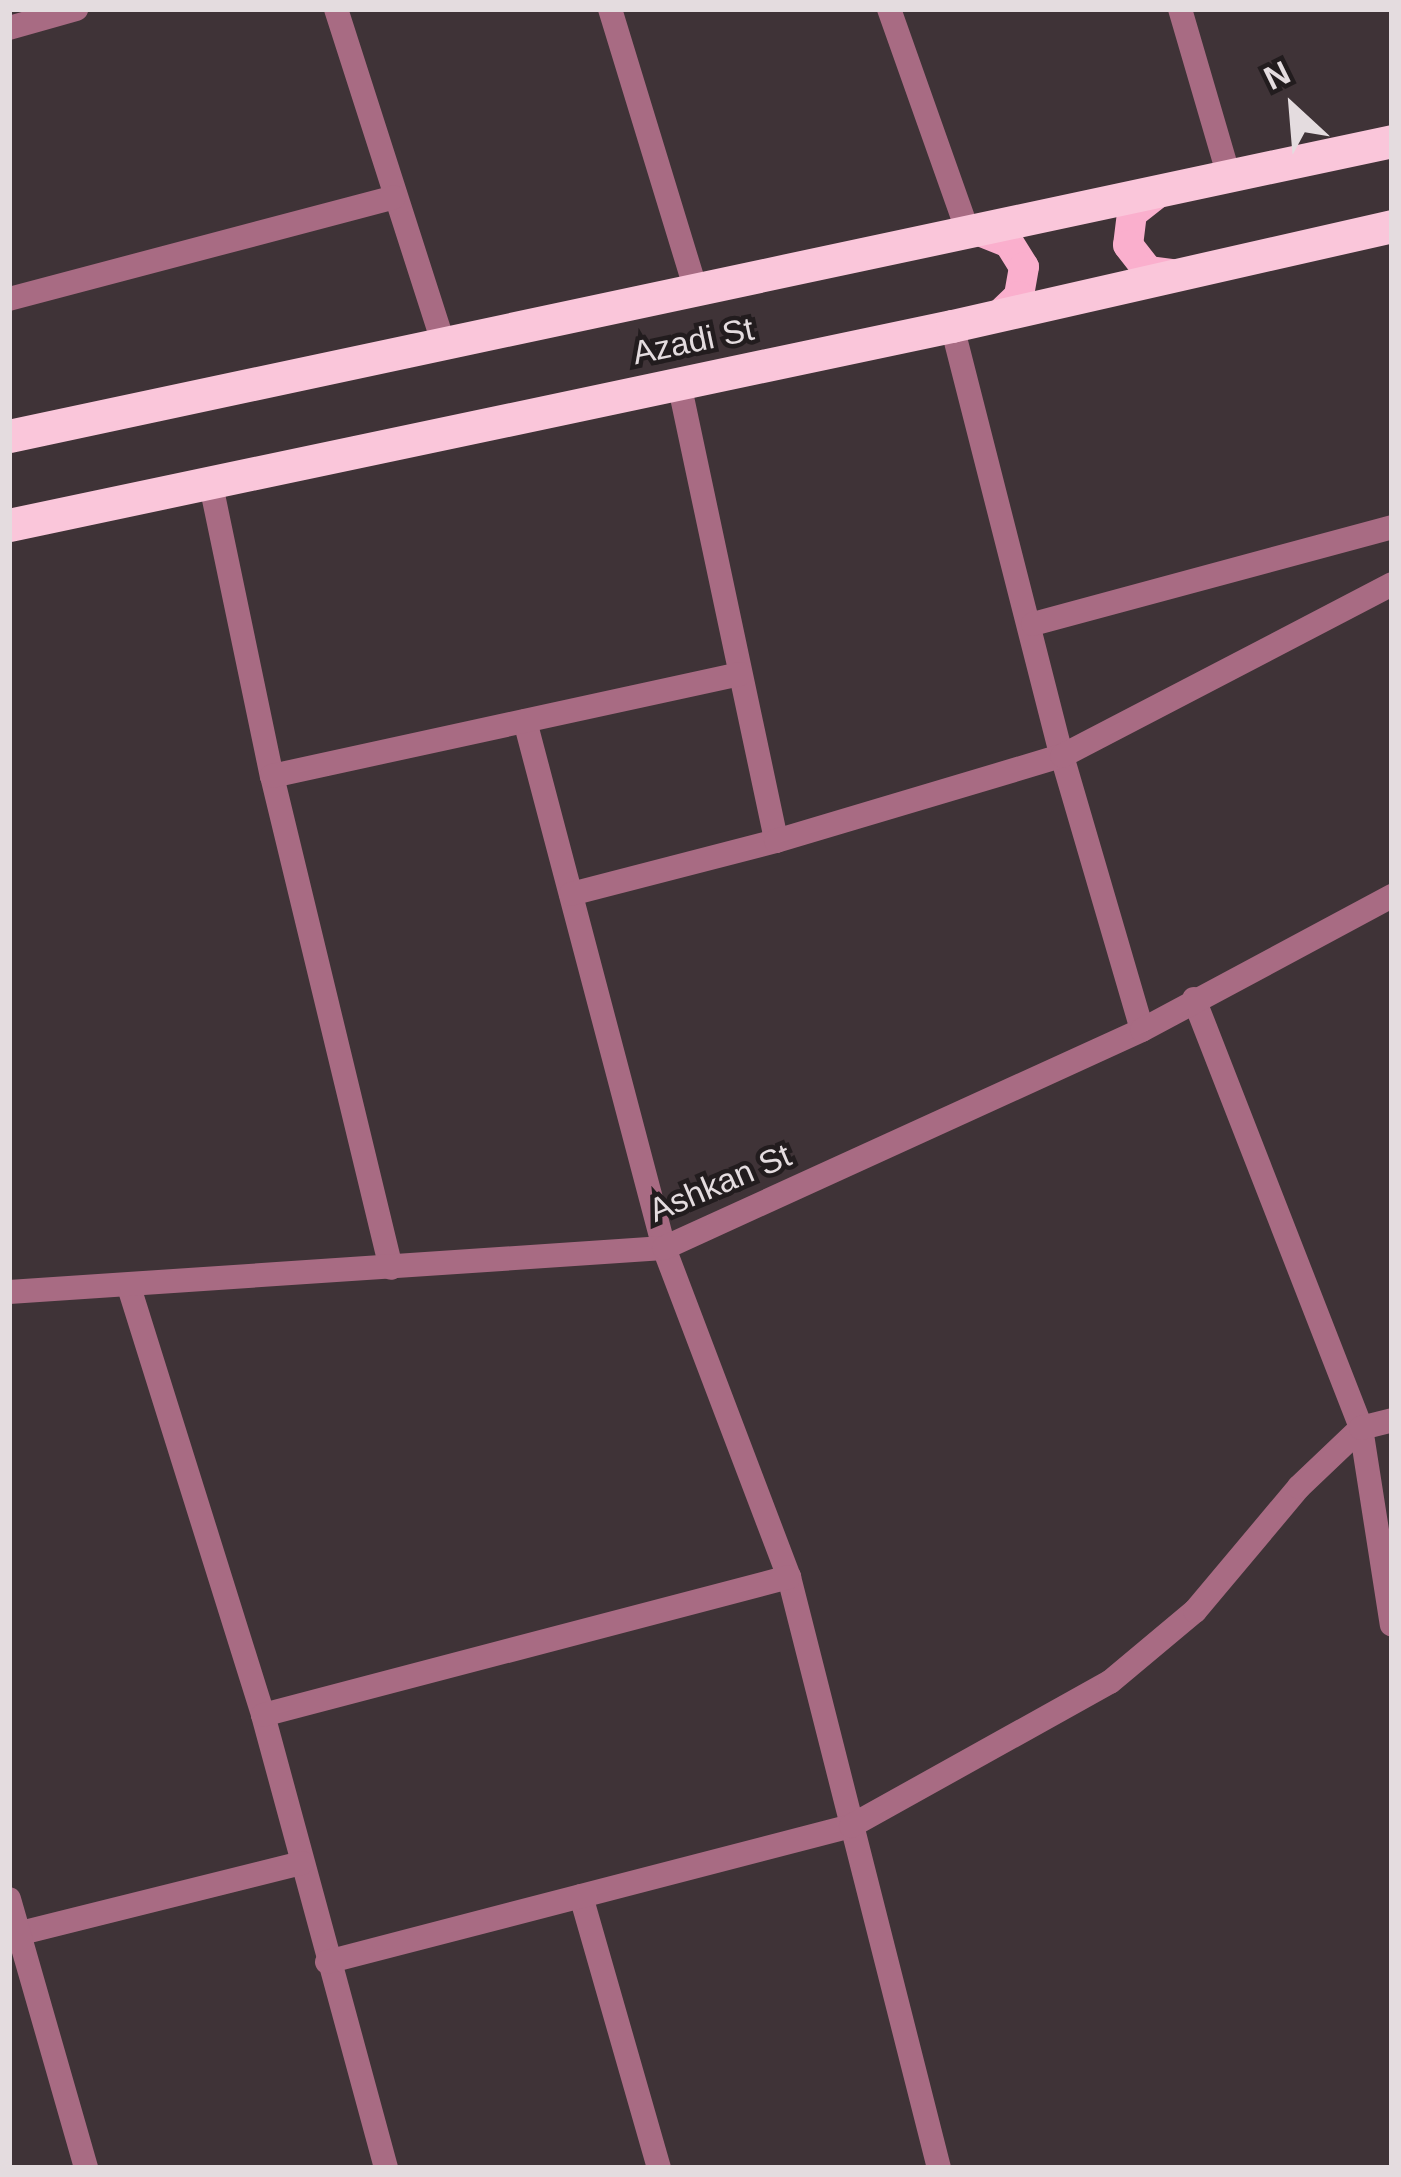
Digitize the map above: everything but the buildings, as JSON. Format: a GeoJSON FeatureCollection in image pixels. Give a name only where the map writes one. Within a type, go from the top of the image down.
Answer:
{"type":"FeatureCollection","features":[{"type":"Feature","properties":{"kind":"highway","name":"Azadi St"},"geometry":{"type":"LineString","coordinates":[[9,436],[697,293],[1392,141]]}},
{"type":"Feature","properties":{"kind":"highway","name":"Azadi St"},"geometry":{"type":"LineString","coordinates":[[9,526],[952,326],[1392,226]]}},
{"type":"Feature","properties":{"kind":"main road"},"geometry":{"type":"LineString","coordinates":[[1158,193],[1132,212],[1128,245],[1148,271],[1180,274]]}},
{"type":"Feature","properties":{"kind":"main road"},"geometry":{"type":"LineString","coordinates":[[976,233],[1009,243],[1024,267],[1019,296],[998,316]]}},
{"type":"Feature","properties":{"kind":"street"},"geometry":{"type":"LineString","coordinates":[[16,21],[76,9]]}},
{"type":"Feature","properties":{"kind":"street"},"geometry":{"type":"LineString","coordinates":[[336,9],[443,343]]}},
{"type":"Feature","properties":{"kind":"street"},"geometry":{"type":"LineString","coordinates":[[610,9],[697,293]]}},
{"type":"Feature","properties":{"kind":"street"},"geometry":{"type":"LineString","coordinates":[[889,9],[976,233]]}},
{"type":"Feature","properties":{"kind":"street"},"geometry":{"type":"LineString","coordinates":[[1180,9],[1229,177]]}},
{"type":"Feature","properties":{"kind":"street"},"geometry":{"type":"LineString","coordinates":[[9,299],[394,197]]}},
{"type":"Feature","properties":{"kind":"street"},"geometry":{"type":"LineString","coordinates":[[952,326],[1033,624],[1062,756],[1142,1030]]}},
{"type":"Feature","properties":{"kind":"street"},"geometry":{"type":"LineString","coordinates":[[679,383],[776,841]]}},
{"type":"Feature","properties":{"kind":"street"},"geometry":{"type":"LineString","coordinates":[[212,485],[272,776],[391,1268]]}},
{"type":"Feature","properties":{"kind":"street"},"geometry":{"type":"LineString","coordinates":[[1033,624],[1392,527]]}},
{"type":"Feature","properties":{"kind":"street"},"geometry":{"type":"LineString","coordinates":[[572,894],[776,841],[1062,756],[1392,584]]}},
{"type":"Feature","properties":{"kind":"street"},"geometry":{"type":"LineString","coordinates":[[272,776],[740,674]]}},
{"type":"Feature","properties":{"kind":"street"},"geometry":{"type":"LineString","coordinates":[[525,721],[664,1248],[789,1577],[939,2168]]}},
{"type":"Feature","properties":{"kind":"street","name":"Ashkan St"},"geometry":{"type":"LineString","coordinates":[[9,1292],[664,1248],[1142,1030],[1392,896]]}},
{"type":"Feature","properties":{"kind":"street"},"geometry":{"type":"LineString","coordinates":[[1194,999],[1361,1428],[1392,1625]]}},
{"type":"Feature","properties":{"kind":"street"},"geometry":{"type":"LineString","coordinates":[[129,1287],[263,1714],[386,2168]]}},
{"type":"Feature","properties":{"kind":"street"},"geometry":{"type":"LineString","coordinates":[[327,1962],[851,1826],[1110,1682],[1195,1611],[1299,1487],[1361,1428],[1392,1420]]}},
{"type":"Feature","properties":{"kind":"street"},"geometry":{"type":"LineString","coordinates":[[263,1714],[789,1577]]}},
{"type":"Feature","properties":{"kind":"street"},"geometry":{"type":"LineString","coordinates":[[15,1935],[302,1863]]}},
{"type":"Feature","properties":{"kind":"street"},"geometry":{"type":"LineString","coordinates":[[581,1896],[659,2168]]}},
{"type":"Feature","properties":{"kind":"street"},"geometry":{"type":"LineString","coordinates":[[9,1899],[15,1935],[86,2168]]}}]}
